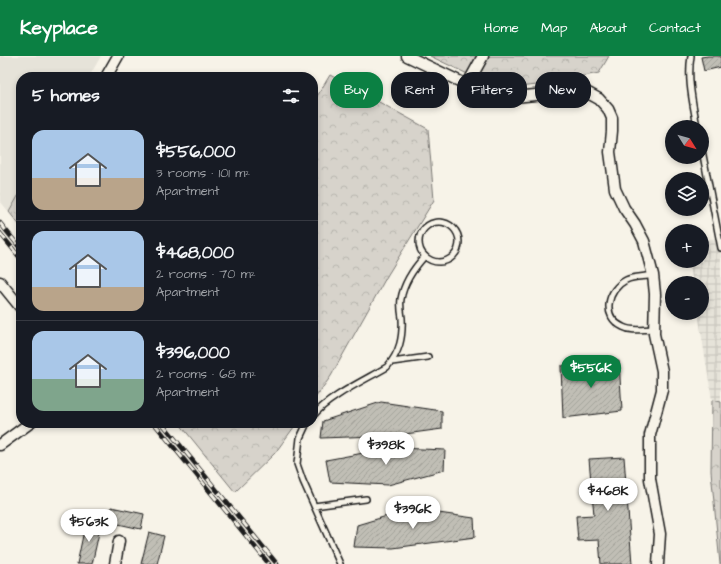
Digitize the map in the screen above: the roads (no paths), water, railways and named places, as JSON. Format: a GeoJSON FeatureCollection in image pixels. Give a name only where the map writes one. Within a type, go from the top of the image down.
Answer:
{"type":"FeatureCollection","features":[{"type":"Feature","properties":{"kind":"street"},"geometry":{"type":"LineString","coordinates":[[109,72],[118,56]]}},
{"type":"Feature","properties":{"kind":"street"},"geometry":{"type":"LineString","coordinates":[[407,56],[457,80]]}},
{"type":"Feature","properties":{"kind":"street"},"geometry":{"type":"LineString","coordinates":[[474,72],[483,56]]}},
{"type":"Feature","properties":{"kind":"street"},"geometry":{"type":"LineString","coordinates":[[527,96],[578,91],[588,93],[599,99],[608,109],[612,118],[610,152],[615,189],[624,208],[644,241],[653,275],[655,294],[654,329],[662,371],[662,390],[650,436],[650,479],[660,534],[658,564]]}},
{"type":"Feature","properties":{"kind":"street"},"geometry":{"type":"LineString","coordinates":[[0,282],[16,302]]}},
{"type":"Feature","properties":{"kind":"street"},"geometry":{"type":"LineString","coordinates":[[0,445],[23,428]]}},
{"type":"Feature","properties":{"kind":"street"},"geometry":{"type":"LineString","coordinates":[[114,564],[119,541]]}},
{"type":"Feature","properties":{"kind":"lane"},"geometry":{"type":"LineString","coordinates":[[691,56],[689,80],[697,120]]}},
{"type":"Feature","properties":{"kind":"lane"},"geometry":{"type":"LineString","coordinates":[[705,164],[721,248]]}},
{"type":"Feature","properties":{"kind":"lane"},"geometry":{"type":"LineString","coordinates":[[436,223],[443,223],[454,229],[458,235],[459,241],[456,254],[451,259],[445,262],[439,262],[432,261],[425,256],[420,247],[419,241],[424,229],[436,223]]}},
{"type":"Feature","properties":{"kind":"lane"},"geometry":{"type":"LineString","coordinates":[[318,409],[387,367],[392,362],[399,348],[402,335],[400,301],[403,290],[413,269],[425,256]]}},
{"type":"Feature","properties":{"kind":"lane"},"geometry":{"type":"LineString","coordinates":[[653,275],[627,280],[619,285],[608,302],[608,310],[615,323],[623,328],[630,330],[654,329]]}},
{"type":"Feature","properties":{"kind":"lane"},"geometry":{"type":"LineString","coordinates":[[392,362],[428,357]]}},
{"type":"Feature","properties":{"kind":"lane"},"geometry":{"type":"LineString","coordinates":[[305,428],[300,438],[297,464],[303,481],[340,564]]}},
{"type":"Feature","properties":{"kind":"lane"},"geometry":{"type":"LineString","coordinates":[[314,506],[366,499]]}},
{"type":"Feature","properties":{"kind":"railway"},"geometry":{"type":"LineString","coordinates":[[0,223],[16,243]]}},
{"type":"Feature","properties":{"kind":"railway"},"geometry":{"type":"LineString","coordinates":[[0,233],[16,253]]}},
{"type":"Feature","properties":{"kind":"railway"},"geometry":{"type":"LineString","coordinates":[[158,428],[269,564]]}},
{"type":"Feature","properties":{"kind":"railway"},"geometry":{"type":"LineString","coordinates":[[166,428],[277,564]]}}]}
